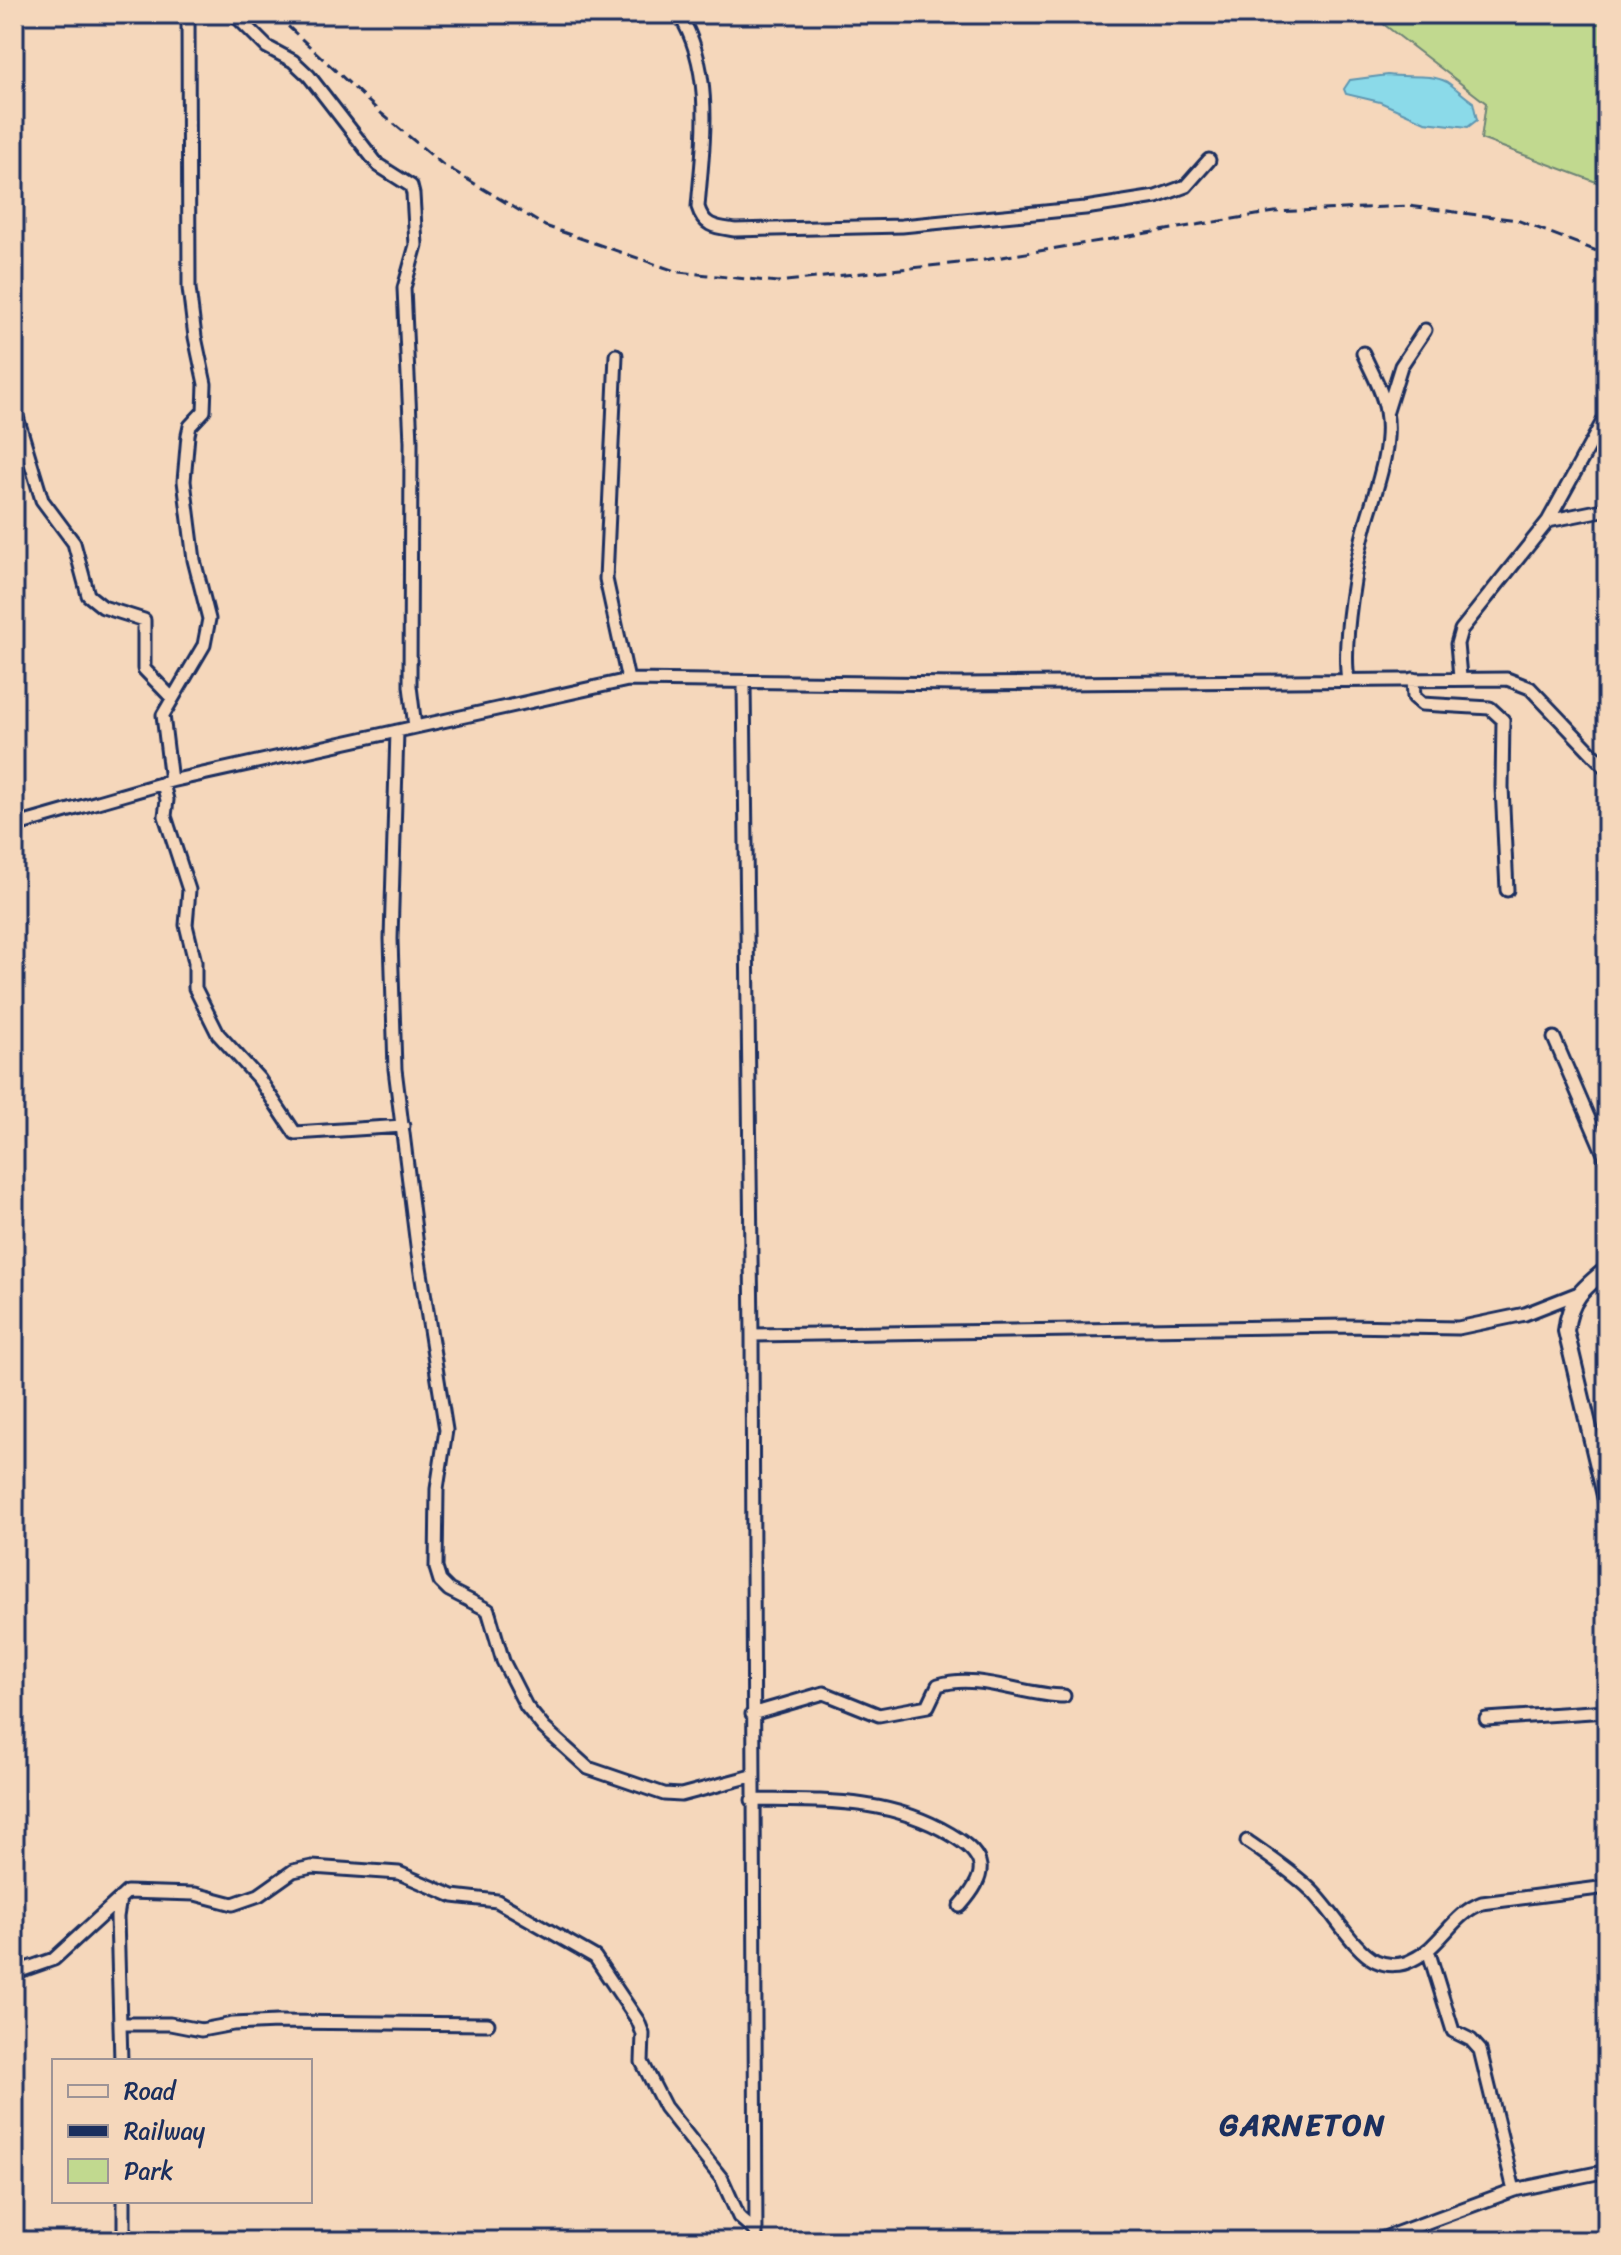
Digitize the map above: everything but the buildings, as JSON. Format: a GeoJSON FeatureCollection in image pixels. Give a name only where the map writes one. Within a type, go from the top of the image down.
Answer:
{"type":"FeatureCollection","features":[{"type":"Feature","properties":{"kind":"street"},"geometry":{"type":"LineString","coordinates":[[188,14],[189,288],[205,384],[204,411],[190,426],[188,435],[184,481],[194,560],[209,619],[204,645],[172,698],[162,727],[167,782],[165,816],[189,890],[186,925],[195,962],[195,988],[218,1034],[259,1079],[295,1133],[403,1126]]}},
{"type":"Feature","properties":{"kind":"street"},"geometry":{"type":"LineString","coordinates":[[234,14],[267,47],[293,61],[309,76],[378,165],[411,186],[416,245],[405,281],[404,315],[411,442],[410,671],[415,727]]}},
{"type":"Feature","properties":{"kind":"street"},"geometry":{"type":"LineString","coordinates":[[679,14],[696,52],[704,89],[698,207],[702,219],[711,226],[735,230],[902,226],[1085,208],[1156,197],[1186,186],[1209,160]]}},
{"type":"Feature","properties":{"kind":"street"},"geometry":{"type":"LineString","coordinates":[[1348,680],[1348,629],[1367,520],[1383,463],[1387,412],[1401,366],[1425,330]]}},
{"type":"Feature","properties":{"kind":"street"},"geometry":{"type":"LineString","coordinates":[[1363,353],[1387,412]]}},
{"type":"Feature","properties":{"kind":"street"},"geometry":{"type":"LineString","coordinates":[[616,355],[606,579],[628,680]]}},
{"type":"Feature","properties":{"kind":"street"},"geometry":{"type":"LineString","coordinates":[[14,407],[42,500],[74,543],[84,588],[103,607],[144,620],[144,669],[172,698]]}},
{"type":"Feature","properties":{"kind":"street"},"geometry":{"type":"LineString","coordinates":[[1460,677],[1457,644],[1461,630],[1548,521],[1607,414]]}},
{"type":"Feature","properties":{"kind":"street"},"geometry":{"type":"LineString","coordinates":[[1548,521],[1607,509]]}},
{"type":"Feature","properties":{"kind":"street"},"geometry":{"type":"LineString","coordinates":[[1413,679],[1414,697],[1422,704],[1482,707],[1498,713],[1503,720],[1502,787],[1507,890]]}},
{"type":"Feature","properties":{"kind":"street"},"geometry":{"type":"LineString","coordinates":[[14,826],[167,782],[628,680],[744,683],[1507,679],[1530,688],[1607,769]]}},
{"type":"Feature","properties":{"kind":"street"},"geometry":{"type":"LineString","coordinates":[[744,683],[752,1335],[756,2236]]}},
{"type":"Feature","properties":{"kind":"street"},"geometry":{"type":"LineString","coordinates":[[397,731],[391,939],[395,1069],[418,1254],[446,1430],[437,1489],[436,1568],[440,1581],[449,1590],[488,1610],[503,1661],[526,1706],[544,1728],[588,1768],[664,1794],[681,1795],[752,1776]]}},
{"type":"Feature","properties":{"kind":"street"},"geometry":{"type":"LineString","coordinates":[[1554,1038],[1607,1161]]}},
{"type":"Feature","properties":{"kind":"street"},"geometry":{"type":"LineString","coordinates":[[752,1335],[1344,1326],[1458,1328],[1525,1314],[1576,1294],[1607,1269]]}},
{"type":"Feature","properties":{"kind":"street"},"geometry":{"type":"LineString","coordinates":[[1576,1294],[1567,1313],[1566,1331],[1607,1504]]}},
{"type":"Feature","properties":{"kind":"street"},"geometry":{"type":"LineString","coordinates":[[752,1714],[824,1693],[870,1712],[887,1715],[928,1706],[938,1685],[963,1681],[1042,1696],[1064,1696]]}},
{"type":"Feature","properties":{"kind":"street"},"geometry":{"type":"LineString","coordinates":[[1486,1719],[1607,1711]]}},
{"type":"Feature","properties":{"kind":"street"},"geometry":{"type":"LineString","coordinates":[[752,1800],[878,1805],[933,1824],[974,1850],[981,1862],[981,1876],[960,1906]]}},
{"type":"Feature","properties":{"kind":"street"},"geometry":{"type":"LineString","coordinates":[[1247,1841],[1310,1888],[1374,1960],[1390,1965],[1410,1962],[1428,1950],[1466,1909],[1482,1903],[1607,1887]]}},
{"type":"Feature","properties":{"kind":"street"},"geometry":{"type":"LineString","coordinates":[[14,1973],[54,1959],[120,1897],[139,1890],[195,1894],[233,1904],[259,1895],[293,1871],[312,1867],[399,1873],[453,1896],[497,1901],[595,1957],[638,2021],[643,2034],[642,2062],[665,2107],[722,2179],[739,2217],[756,2236]]}},
{"type":"Feature","properties":{"kind":"street"},"geometry":{"type":"LineString","coordinates":[[120,1897],[117,1917],[121,2059]]}},
{"type":"Feature","properties":{"kind":"street"},"geometry":{"type":"LineString","coordinates":[[1428,1950],[1453,2031],[1471,2040],[1480,2050],[1514,2190]]}},
{"type":"Feature","properties":{"kind":"street"},"geometry":{"type":"LineString","coordinates":[[120,2024],[170,2024],[201,2030],[233,2024],[277,2022],[488,2024]]}},
{"type":"Feature","properties":{"kind":"street"},"geometry":{"type":"LineString","coordinates":[[1376,2241],[1514,2190],[1607,2171]]}},
{"type":"Feature","properties":{"kind":"street"},"geometry":{"type":"LineString","coordinates":[[124,2203],[124,2241]]}},
{"type":"Feature","properties":{"kind":"green space"},"geometry":{"type":"Polygon","coordinates":[[[1247,14],[1607,14],[1607,186],[1481,139],[1486,103],[1382,23],[1247,25],[1247,14]]]}},
{"type":"Feature","properties":{"kind":"water"},"geometry":{"type":"Polygon","coordinates":[[[1388,75],[1426,77],[1447,82],[1473,102],[1477,120],[1468,127],[1425,122],[1380,102],[1346,94],[1344,89],[1350,80],[1388,75]]]}},
{"type":"Feature","properties":{"kind":"railway"},"geometry":{"type":"LineString","coordinates":[[275,14],[382,114],[442,164],[545,226],[678,272],[777,282],[978,261],[1275,212],[1409,206],[1517,220],[1607,255]]}},
{"type":"Feature","properties":{"kind":"district","name":"GARNETON"},"geometry":{"type":"Point","coordinates":[1303,2125]}}]}
